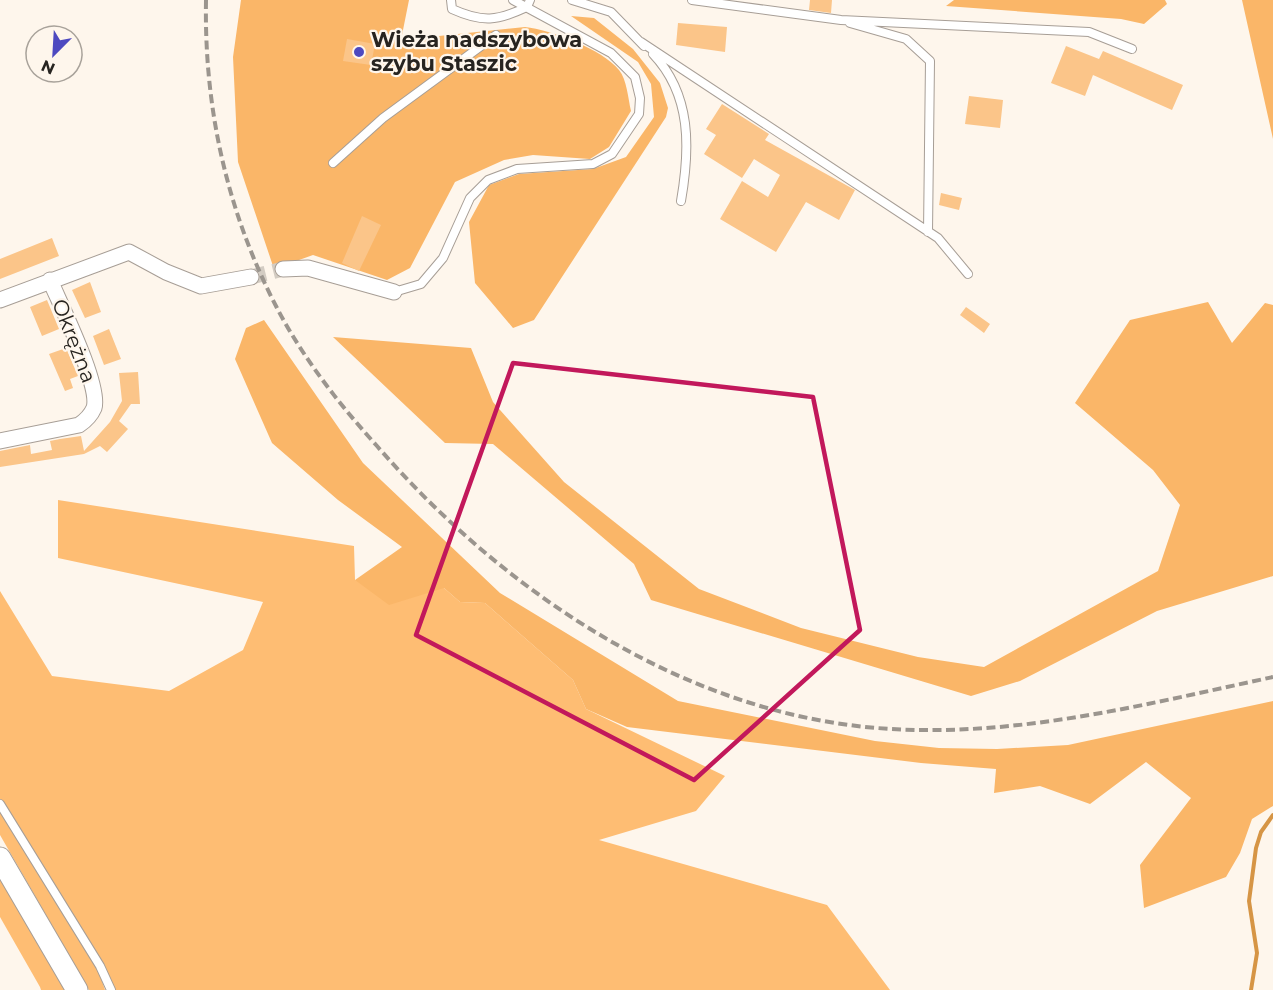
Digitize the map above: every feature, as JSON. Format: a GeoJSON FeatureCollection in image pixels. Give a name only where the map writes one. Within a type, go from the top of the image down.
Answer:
{"type":"FeatureCollection","features":[{"type":"Feature","properties":{"kind":"main road"},"geometry":{"type":"LineString","coordinates":[[0,858],[77,990]]}},
{"type":"Feature","properties":{"kind":"street"},"geometry":{"type":"LineString","coordinates":[[0,300],[129,252],[201,286],[251,277]]}},
{"type":"Feature","properties":{"kind":"street"},"geometry":{"type":"LineString","coordinates":[[283,268],[308,268],[394,292]]}},
{"type":"Feature","properties":{"kind":"street","name":"Okrężna"},"geometry":{"type":"LineString","coordinates":[[0,441],[79,425],[88,418],[94,407],[92,384],[50,280]]}},
{"type":"Feature","properties":{"kind":"lane"},"geometry":{"type":"LineString","coordinates":[[451,0],[452,9],[474,19],[503,18],[529,3]]}},
{"type":"Feature","properties":{"kind":"lane"},"geometry":{"type":"LineString","coordinates":[[394,292],[421,284],[443,258],[471,198],[488,180],[518,169],[593,164],[612,154],[639,114],[640,98],[635,77],[611,53],[529,3],[513,0]]}},
{"type":"Feature","properties":{"kind":"lane"},"geometry":{"type":"LineString","coordinates":[[572,0],[611,12],[663,65],[682,99],[688,160],[681,201]]}},
{"type":"Feature","properties":{"kind":"lane"},"geometry":{"type":"LineString","coordinates":[[692,0],[841,20],[1089,32],[1132,49]]}},
{"type":"Feature","properties":{"kind":"lane"},"geometry":{"type":"LineString","coordinates":[[841,20],[906,39],[930,61],[928,232]]}},
{"type":"Feature","properties":{"kind":"lane"},"geometry":{"type":"LineString","coordinates":[[333,163],[383,118],[496,35]]}},
{"type":"Feature","properties":{"kind":"lane"},"geometry":{"type":"LineString","coordinates":[[641,42],[938,238],[968,274]]}},
{"type":"Feature","properties":{"kind":"lane"},"geometry":{"type":"LineString","coordinates":[[0,804],[100,966],[111,990]]}},
{"type":"Feature","properties":{"kind":"highlighted area"},"geometry":{"type":"Polygon","coordinates":[[[513,363],[813,397],[860,630],[694,780],[416,635],[513,363]]]}},
{"type":"Feature","properties":{"kind":"shaded area"},"geometry":{"type":"Polygon","coordinates":[[[241,0],[409,0],[401,40],[525,27],[548,32],[589,48],[611,62],[624,79],[631,111],[609,147],[590,159],[533,155],[504,160],[455,182],[410,268],[387,280],[313,255],[274,269],[238,162],[233,57],[241,0]]]}},
{"type":"Feature","properties":{"kind":"shaded area"},"geometry":{"type":"Polygon","coordinates":[[[954,0],[1165,0],[1167,4],[1144,24],[1121,19],[946,6],[954,0]]]}},
{"type":"Feature","properties":{"kind":"shaded area"},"geometry":{"type":"Polygon","coordinates":[[[1242,0],[1273,0],[1273,139],[1242,0]]]}},
{"type":"Feature","properties":{"kind":"shaded area"},"geometry":{"type":"Polygon","coordinates":[[[571,16],[594,18],[633,49],[660,83],[668,108],[666,117],[534,320],[513,328],[475,283],[469,222],[489,185],[519,174],[593,169],[626,157],[654,117],[651,84],[638,62],[571,16]]]}},
{"type":"Feature","properties":{"kind":"shaded area"},"geometry":{"type":"Polygon","coordinates":[[[1208,302],[1232,343],[1265,303],[1273,305],[1273,576],[1157,611],[1020,681],[971,696],[651,600],[634,564],[493,444],[445,443],[333,337],[471,348],[493,402],[564,482],[699,589],[801,628],[918,657],[984,667],[1158,571],[1180,505],[1153,470],[1075,403],[1130,320],[1208,302]]]}},
{"type":"Feature","properties":{"kind":"shaded area"},"geometry":{"type":"Polygon","coordinates":[[[264,320],[363,463],[500,593],[678,701],[875,741],[939,748],[997,749],[1068,745],[1273,701],[1273,806],[1252,819],[1240,853],[1226,877],[1144,908],[1140,865],[1191,798],[1146,762],[1090,804],[1040,786],[994,793],[996,769],[921,763],[627,727],[586,709],[573,680],[485,603],[460,602],[444,588],[389,605],[355,580],[402,547],[338,500],[272,443],[235,359],[246,328],[264,320]]]}},
{"type":"Feature","properties":{"kind":"shaded area"},"geometry":{"type":"Polygon","coordinates":[[[58,500],[354,546],[355,580],[444,588],[460,602],[485,603],[573,680],[586,709],[725,776],[696,811],[599,840],[827,905],[890,990],[111,990],[0,804],[0,591],[52,676],[169,691],[243,650],[263,602],[58,558],[58,500]]]}},
{"type":"Feature","properties":{"kind":"shaded area"},"geometry":{"type":"Polygon","coordinates":[[[0,809],[97,966],[105,990],[89,990],[0,835],[0,809]]]}},
{"type":"Feature","properties":{"kind":"shaded area"},"geometry":{"type":"Polygon","coordinates":[[[0,870],[69,990],[41,990],[0,917],[0,870]]]}},
{"type":"Feature","properties":{"kind":"building"},"geometry":{"type":"Polygon","coordinates":[[[810,0],[832,0],[831,13],[809,10],[810,0]]]}},
{"type":"Feature","properties":{"kind":"building"},"geometry":{"type":"Polygon","coordinates":[[[678,23],[727,27],[725,52],[676,45],[678,23]]]}},
{"type":"Feature","properties":{"kind":"building","name":"Wieża nadszybowa szybu Staszic"},"geometry":{"type":"Polygon","coordinates":[[[347,39],[375,44],[371,65],[343,61],[347,39]]]}},
{"type":"Feature","properties":{"kind":"building"},"geometry":{"type":"Polygon","coordinates":[[[1066,46],[1099,59],[1103,51],[1183,85],[1172,110],[1093,75],[1085,96],[1051,83],[1066,46]]]}},
{"type":"Feature","properties":{"kind":"building"},"geometry":{"type":"Polygon","coordinates":[[[969,96],[1003,100],[1000,128],[965,124],[969,96]]]}},
{"type":"Feature","properties":{"kind":"building"},"geometry":{"type":"Polygon","coordinates":[[[722,104],[769,134],[765,140],[855,190],[839,220],[806,202],[776,252],[720,219],[742,181],[768,197],[780,175],[754,159],[742,178],[704,154],[716,135],[706,129],[722,104]]]}},
{"type":"Feature","properties":{"kind":"building"},"geometry":{"type":"Polygon","coordinates":[[[941,193],[962,198],[959,210],[939,205],[941,193]]]}},
{"type":"Feature","properties":{"kind":"building"},"geometry":{"type":"Polygon","coordinates":[[[362,216],[381,225],[359,271],[342,263],[362,216]]]}},
{"type":"Feature","properties":{"kind":"building"},"geometry":{"type":"Polygon","coordinates":[[[52,238],[59,256],[0,279],[0,259],[52,238]]]}},
{"type":"Feature","properties":{"kind":"building"},"geometry":{"type":"Polygon","coordinates":[[[90,282],[101,312],[85,318],[72,290],[90,282]]]}},
{"type":"Feature","properties":{"kind":"building"},"geometry":{"type":"Polygon","coordinates":[[[47,300],[59,329],[42,336],[30,307],[47,300]]]}},
{"type":"Feature","properties":{"kind":"building"},"geometry":{"type":"Polygon","coordinates":[[[966,307],[990,324],[984,333],[960,315],[966,307]]]}},
{"type":"Feature","properties":{"kind":"building"},"geometry":{"type":"Polygon","coordinates":[[[109,329],[121,359],[104,365],[93,336],[109,329]]]}},
{"type":"Feature","properties":{"kind":"building"},"geometry":{"type":"Polygon","coordinates":[[[66,348],[78,376],[70,379],[73,388],[65,391],[49,354],[66,348]]]}},
{"type":"Feature","properties":{"kind":"building"},"geometry":{"type":"Polygon","coordinates":[[[138,372],[140,404],[131,404],[119,421],[128,429],[107,452],[100,446],[84,454],[0,467],[0,451],[30,445],[31,454],[52,450],[50,441],[60,439],[81,436],[84,451],[110,422],[122,401],[119,373],[138,372]]]}},
{"type":"Feature","properties":{"kind":"waterway"},"geometry":{"type":"LineString","coordinates":[[1251,990],[1257,953],[1249,901],[1256,848],[1261,832],[1273,815]]}},
{"type":"Feature","properties":{"kind":"tunnel"},"geometry":{"type":"LineString","coordinates":[[251,277],[283,269]]}},
{"type":"Feature","properties":{"kind":"railway"},"geometry":{"type":"LineString","coordinates":[[206,0],[206,40],[214,120],[232,197],[260,272],[298,345],[349,414],[427,499],[481,549],[539,595],[601,635],[666,670],[734,698],[804,717],[877,728],[977,729],[1027,724],[1126,708],[1273,677]]}},
{"type":"Feature","properties":{"kind":"place","name":"Wieża nadszybowa szybu Staszic"},"geometry":{"type":"Point","coordinates":[359,52]}}]}
